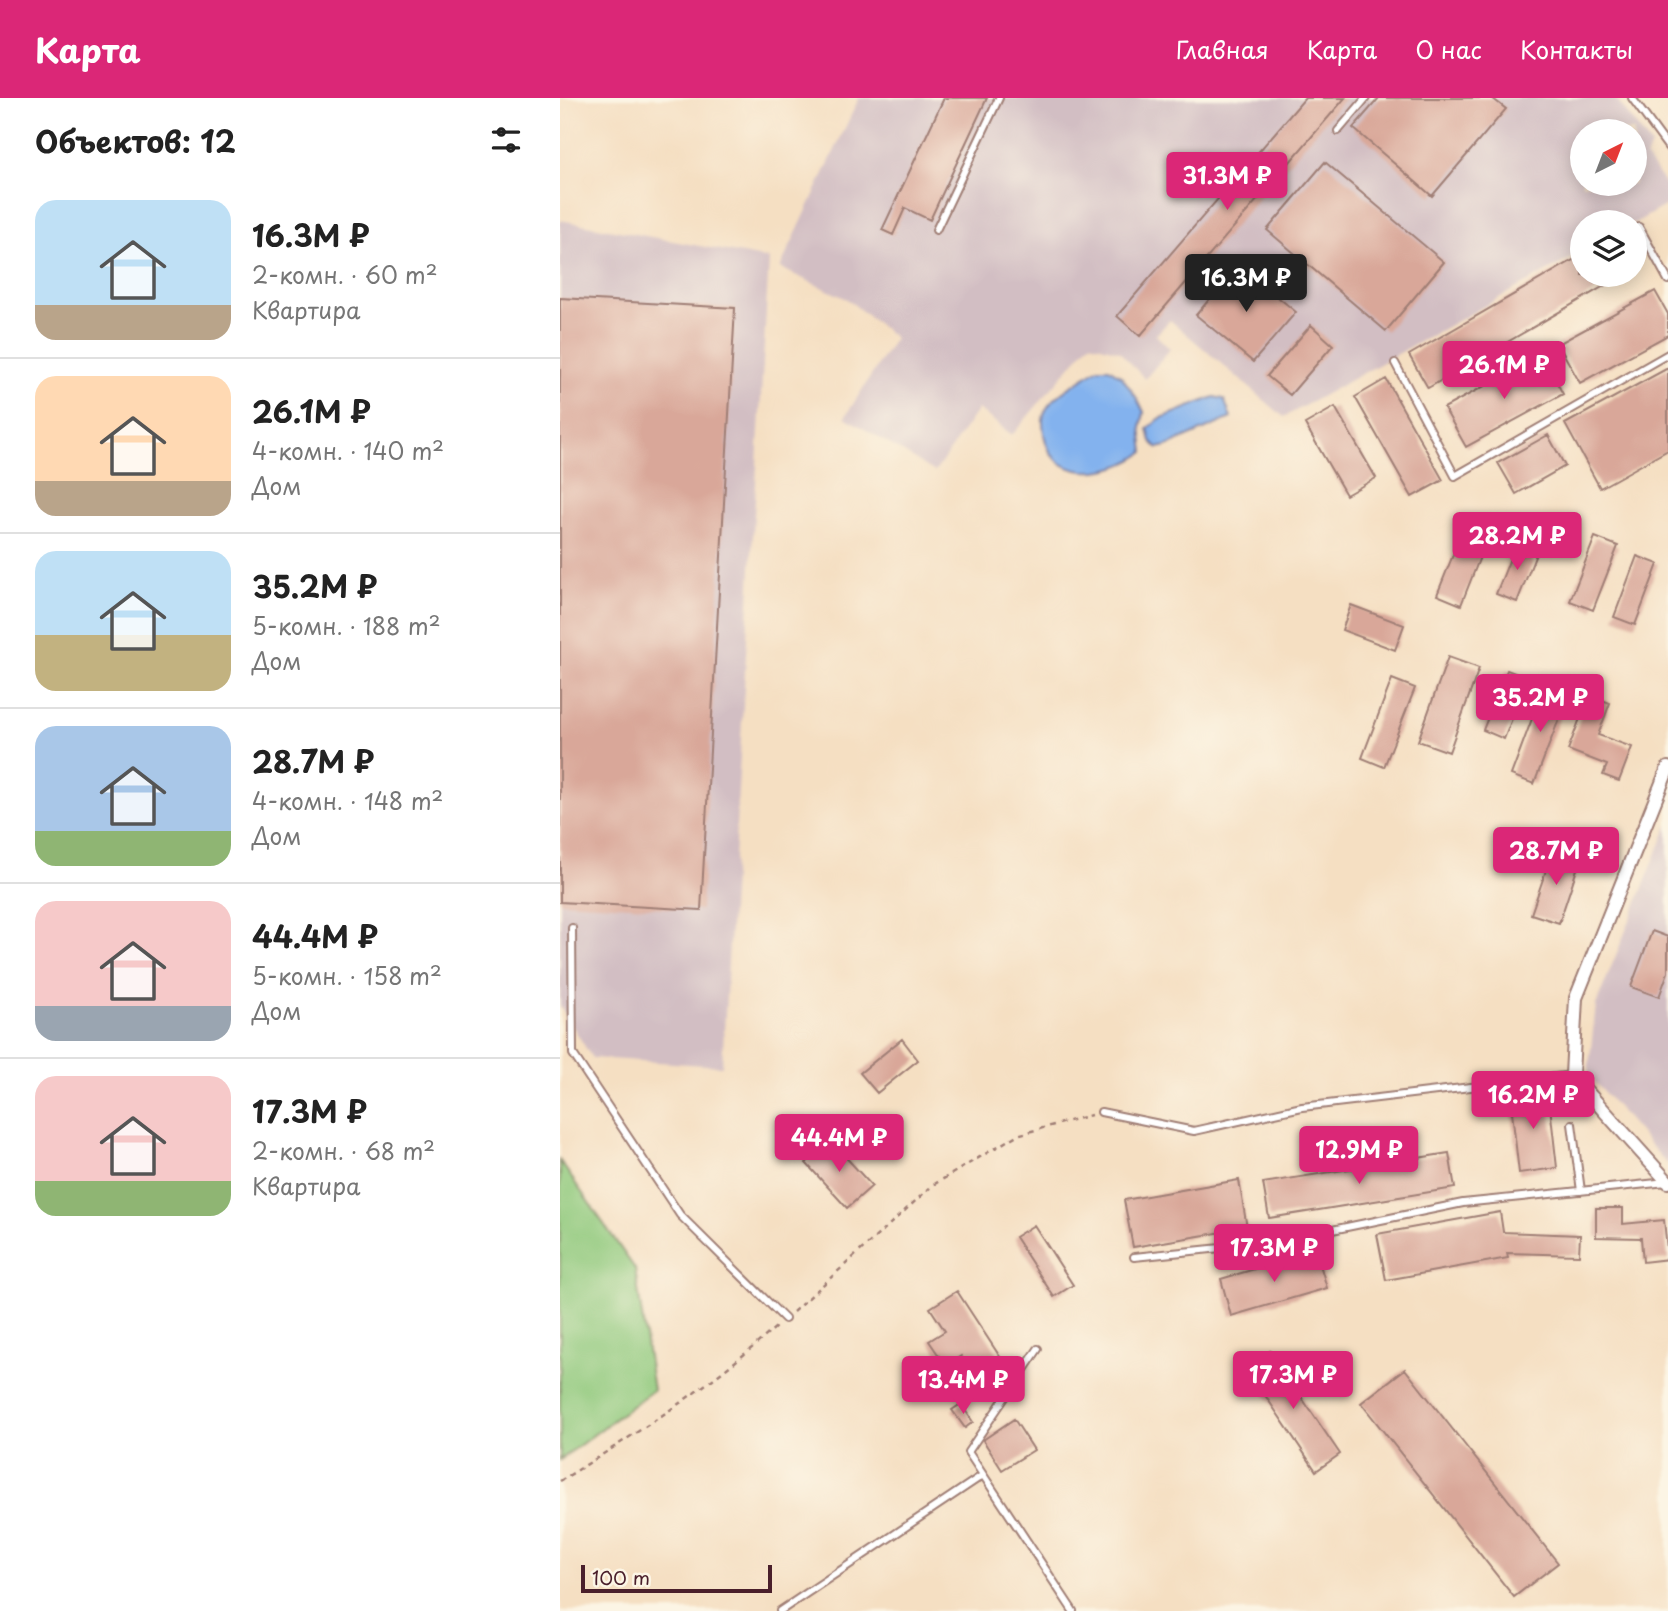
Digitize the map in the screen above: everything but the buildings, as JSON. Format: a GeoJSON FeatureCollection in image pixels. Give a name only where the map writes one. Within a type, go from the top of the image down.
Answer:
{"type":"FeatureCollection","features":[{"type":"Feature","properties":{"kind":"street"},"geometry":{"type":"LineString","coordinates":[[1667,1182],[1572,1075],[1576,998],[1668,768]]}},
{"type":"Feature","properties":{"kind":"lane"},"geometry":{"type":"LineString","coordinates":[[936,230],[999,98]]}},
{"type":"Feature","properties":{"kind":"lane"},"geometry":{"type":"LineString","coordinates":[[1338,131],[1366,98]]}},
{"type":"Feature","properties":{"kind":"lane"},"geometry":{"type":"LineString","coordinates":[[1632,98],[1668,147]]}},
{"type":"Feature","properties":{"kind":"lane"},"geometry":{"type":"LineString","coordinates":[[1647,241],[1668,279]]}},
{"type":"Feature","properties":{"kind":"lane"},"geometry":{"type":"LineString","coordinates":[[1395,363],[1455,476],[1668,354]]}},
{"type":"Feature","properties":{"kind":"lane"},"geometry":{"type":"LineString","coordinates":[[572,928],[573,1054],[680,1215],[785,1319]]}},
{"type":"Feature","properties":{"kind":"lane"},"geometry":{"type":"LineString","coordinates":[[1101,1112],[1194,1131],[1302,1107],[1572,1075]]}},
{"type":"Feature","properties":{"kind":"lane"},"geometry":{"type":"LineString","coordinates":[[1572,1124],[1581,1191]]}},
{"type":"Feature","properties":{"kind":"lane"},"geometry":{"type":"LineString","coordinates":[[1135,1257],[1269,1243],[1463,1203],[1667,1182]]}},
{"type":"Feature","properties":{"kind":"lane"},"geometry":{"type":"LineString","coordinates":[[1038,1349],[968,1452],[1073,1611]]}},
{"type":"Feature","properties":{"kind":"lane"},"geometry":{"type":"LineString","coordinates":[[780,1611],[983,1475]]}},
{"type":"Feature","properties":{"kind":"path"},"geometry":{"type":"LineString","coordinates":[[560,1481],[641,1431],[738,1362],[933,1185],[1017,1135],[1101,1112]]}},
{"type":"Feature","properties":{"kind":"shaded area"},"geometry":{"type":"Polygon","coordinates":[[[859,98],[1615,98],[1631,119],[1570,119],[1570,196],[1647,196],[1647,159],[1665,184],[1668,184],[1668,204],[1647,216],[1647,210],[1570,210],[1570,259],[1284,417],[1170,320],[1156,335],[1170,349],[1145,379],[1119,351],[1090,343],[1012,435],[978,409],[935,472],[845,417],[895,338],[847,299],[780,268],[859,98]]]}},
{"type":"Feature","properties":{"kind":"shaded area"},"geometry":{"type":"Polygon","coordinates":[[[1647,140],[1651,145],[1647,155],[1647,140]]]}},
{"type":"Feature","properties":{"kind":"shaded area"},"geometry":{"type":"Polygon","coordinates":[[[560,220],[769,259],[722,1066],[592,1058],[560,1006],[560,220]]]}},
{"type":"Feature","properties":{"kind":"shaded area"},"geometry":{"type":"Polygon","coordinates":[[[1668,825],[1668,1165],[1588,1074],[1596,1005],[1668,825]]]}},
{"type":"Feature","properties":{"kind":"green space"},"geometry":{"type":"Polygon","coordinates":[[[560,1161],[635,1269],[653,1390],[560,1460],[560,1161]]]}},
{"type":"Feature","properties":{"kind":"water"},"geometry":{"type":"Polygon","coordinates":[[[1098,368],[1109,368],[1122,377],[1136,397],[1144,412],[1141,428],[1144,452],[1117,466],[1086,471],[1059,462],[1049,450],[1043,421],[1047,408],[1057,397],[1098,368]]]}},
{"type":"Feature","properties":{"kind":"water"},"geometry":{"type":"Polygon","coordinates":[[[1214,397],[1224,399],[1231,418],[1167,446],[1158,448],[1151,441],[1148,429],[1159,419],[1214,397]]]}}]}
